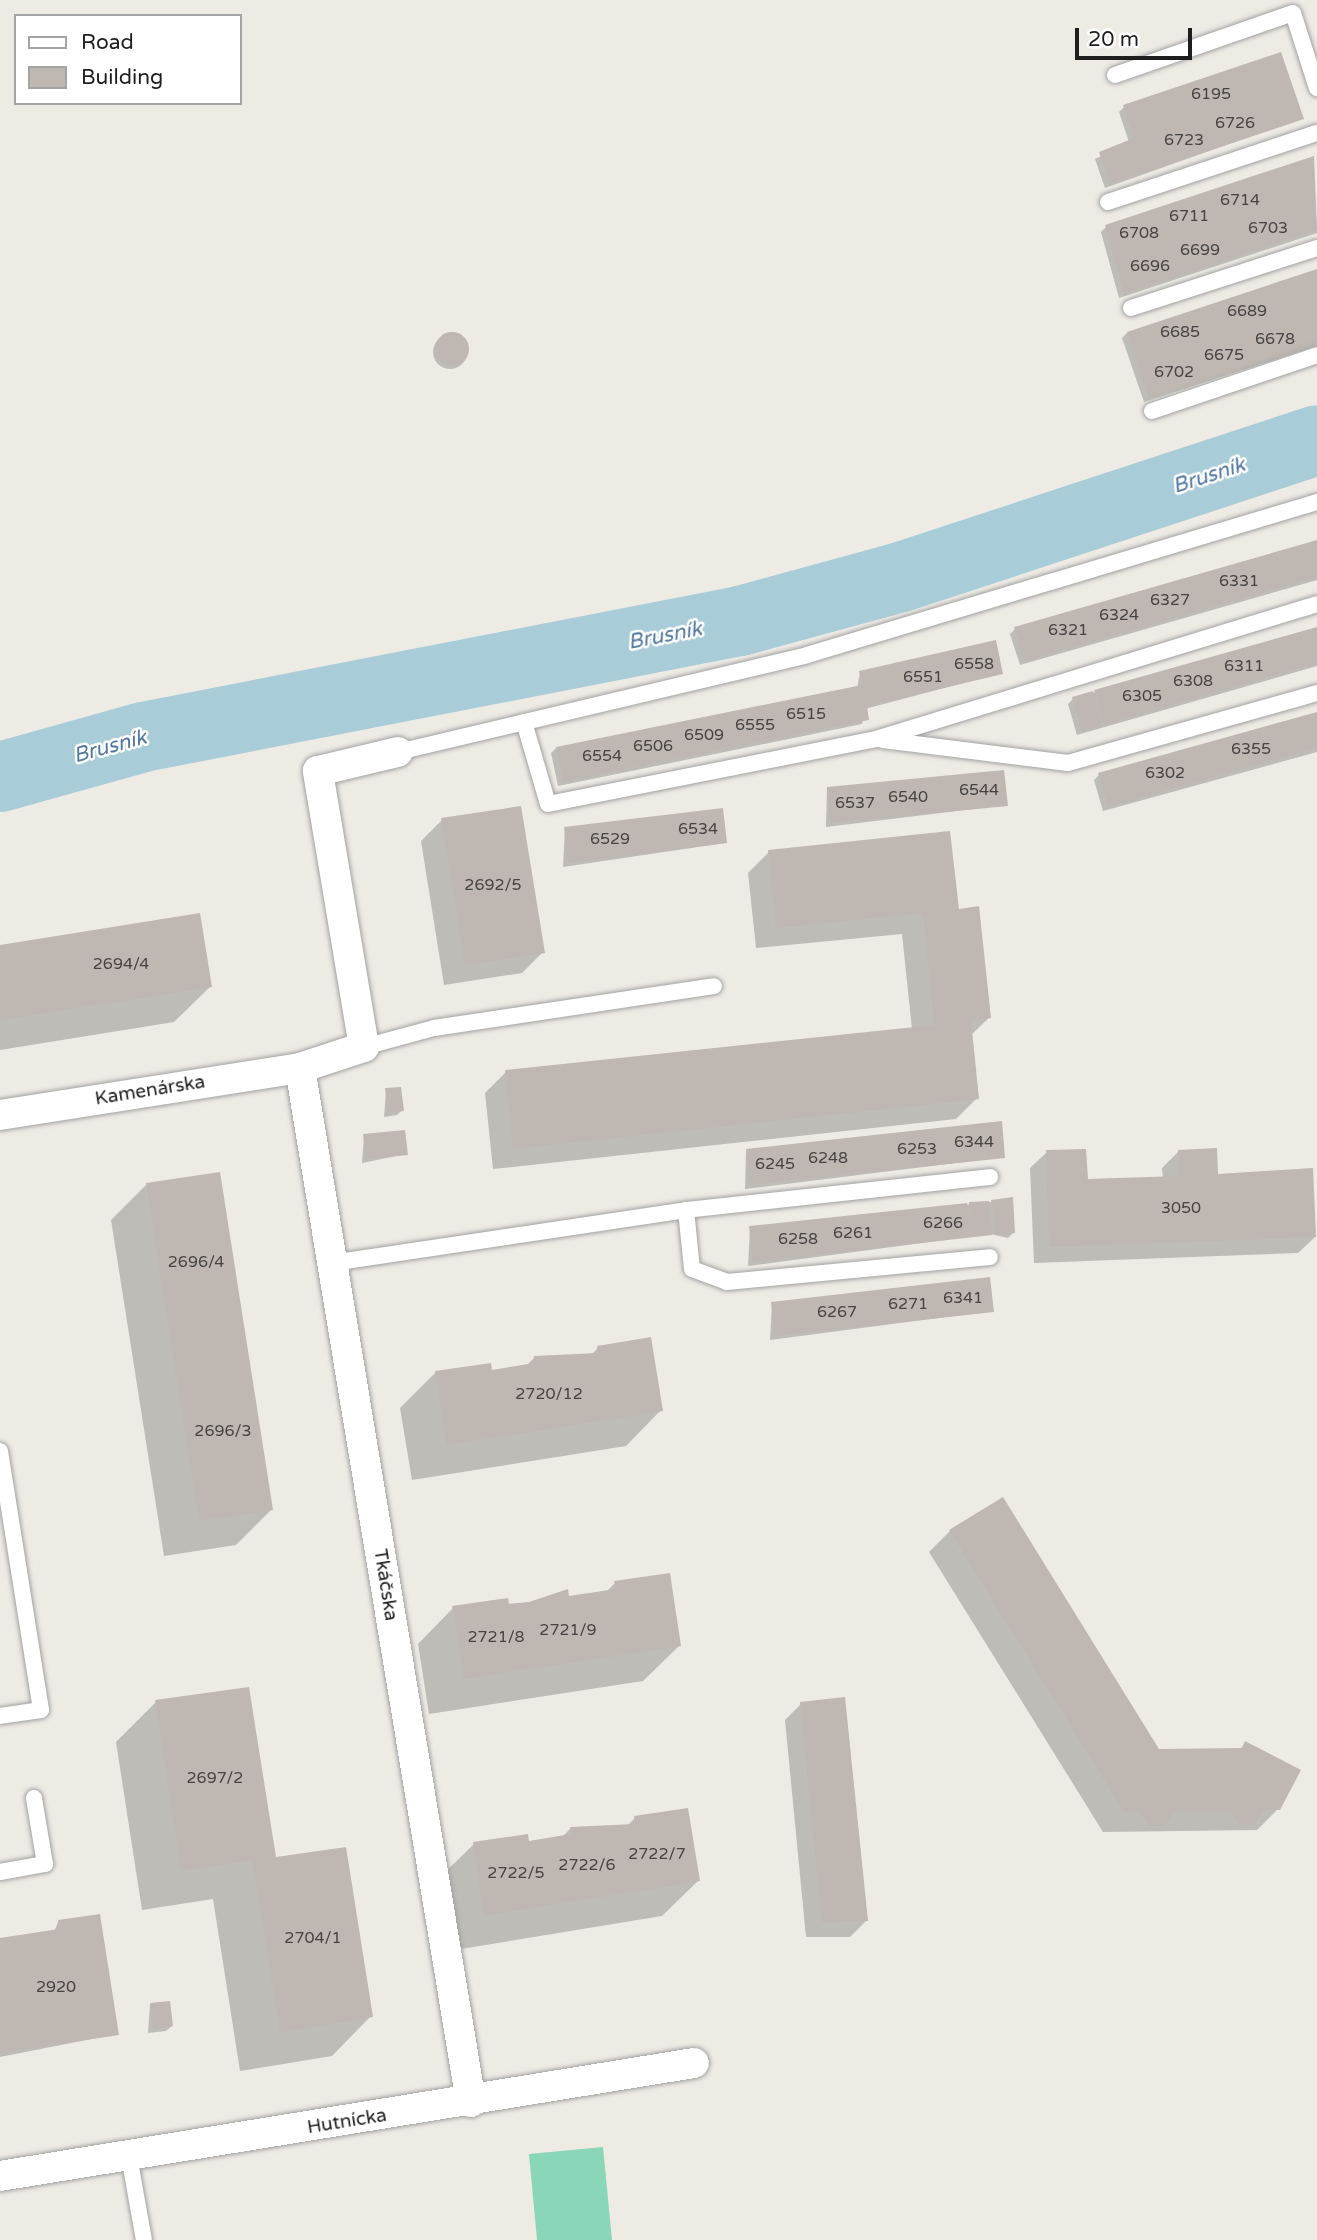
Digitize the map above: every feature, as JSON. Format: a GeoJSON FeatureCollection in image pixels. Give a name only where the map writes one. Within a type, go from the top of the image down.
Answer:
{"type":"FeatureCollection","features":[{"type":"Feature","properties":{"kind":"street"},"geometry":{"type":"LineString","coordinates":[[363,1047],[318,771],[398,752]]}},
{"type":"Feature","properties":{"kind":"street","name":"Kamenárska"},"geometry":{"type":"LineString","coordinates":[[0,1115],[300,1068],[363,1047]]}},
{"type":"Feature","properties":{"kind":"street","name":"Tkáčska"},"geometry":{"type":"LineString","coordinates":[[300,1068],[471,2102]]}},
{"type":"Feature","properties":{"kind":"street","name":"Hutnícka"},"geometry":{"type":"LineString","coordinates":[[0,2176],[471,2102],[694,2063]]}},
{"type":"Feature","properties":{"kind":"lane"},"geometry":{"type":"LineString","coordinates":[[1115,75],[1293,13],[1317,88]]}},
{"type":"Feature","properties":{"kind":"lane"},"geometry":{"type":"LineString","coordinates":[[1108,202],[1317,133]]}},
{"type":"Feature","properties":{"kind":"lane"},"geometry":{"type":"LineString","coordinates":[[1131,308],[1317,248]]}},
{"type":"Feature","properties":{"kind":"lane"},"geometry":{"type":"LineString","coordinates":[[1152,411],[1317,355]]}},
{"type":"Feature","properties":{"kind":"lane"},"geometry":{"type":"LineString","coordinates":[[398,752],[922,624],[1317,502]]}},
{"type":"Feature","properties":{"kind":"lane"},"geometry":{"type":"LineString","coordinates":[[524,722],[548,804],[876,739],[1317,604]]}},
{"type":"Feature","properties":{"kind":"lane"},"geometry":{"type":"LineString","coordinates":[[876,739],[1068,763],[1317,693]]}},
{"type":"Feature","properties":{"kind":"lane"},"geometry":{"type":"LineString","coordinates":[[363,1047],[434,1028],[714,986]]}},
{"type":"Feature","properties":{"kind":"lane"},"geometry":{"type":"LineString","coordinates":[[332,1263],[686,1210],[990,1177]]}},
{"type":"Feature","properties":{"kind":"lane"},"geometry":{"type":"LineString","coordinates":[[686,1210],[692,1269],[727,1282],[990,1257]]}},
{"type":"Feature","properties":{"kind":"lane"},"geometry":{"type":"LineString","coordinates":[[0,1451],[41,1710],[0,1716]]}},
{"type":"Feature","properties":{"kind":"lane"},"geometry":{"type":"LineString","coordinates":[[0,1872],[45,1864],[34,1798]]}},
{"type":"Feature","properties":{"kind":"lane"},"geometry":{"type":"LineString","coordinates":[[129,2155],[144,2240]]}},
{"type":"Feature","properties":{"kind":"green space"},"geometry":{"type":"Polygon","coordinates":[[[603,2147],[612,2240],[537,2240],[529,2154],[603,2147]]]}},
{"type":"Feature","properties":{"kind":"building"},"geometry":{"type":"Polygon","coordinates":[[[1281,52],[1304,119],[1110,184],[1099,152],[1134,138],[1123,105],[1281,52]]]}},
{"type":"Feature","properties":{"kind":"building"},"geometry":{"type":"Polygon","coordinates":[[[1314,156],[1317,230],[1124,294],[1105,225],[1314,156]]]}},
{"type":"Feature","properties":{"kind":"building"},"geometry":{"type":"Polygon","coordinates":[[[1317,269],[1317,344],[1149,398],[1127,332],[1317,269]]]}},
{"type":"Feature","properties":{"kind":"building"},"geometry":{"type":"Polygon","coordinates":[[[452,332],[464,337],[469,349],[464,361],[452,366],[440,361],[435,349],[440,337],[452,332]]]}},
{"type":"Feature","properties":{"kind":"building"},"geometry":{"type":"Polygon","coordinates":[[[1317,540],[1317,577],[1025,661],[1014,627],[1317,540]]]}},
{"type":"Feature","properties":{"kind":"building"},"geometry":{"type":"Polygon","coordinates":[[[1317,627],[1317,663],[1104,725],[1094,690],[1317,627]]]}},
{"type":"Feature","properties":{"kind":"building"},"geometry":{"type":"Polygon","coordinates":[[[996,640],[1003,674],[867,706],[869,720],[563,782],[556,747],[862,685],[859,671],[996,640]]]}},
{"type":"Feature","properties":{"kind":"building"},"geometry":{"type":"Polygon","coordinates":[[[1093,691],[1102,725],[1082,732],[1072,697],[1093,691]]]}},
{"type":"Feature","properties":{"kind":"building"},"geometry":{"type":"Polygon","coordinates":[[[1317,712],[1317,748],[1108,807],[1098,773],[1317,712]]]}},
{"type":"Feature","properties":{"kind":"building"},"geometry":{"type":"Polygon","coordinates":[[[1004,770],[1008,806],[830,823],[827,787],[1004,770]]]}},
{"type":"Feature","properties":{"kind":"building"},"geometry":{"type":"Polygon","coordinates":[[[521,806],[545,953],[465,965],[441,818],[521,806]]]}},
{"type":"Feature","properties":{"kind":"building"},"geometry":{"type":"Polygon","coordinates":[[[723,808],[727,843],[568,863],[564,827],[723,808]]]}},
{"type":"Feature","properties":{"kind":"building"},"geometry":{"type":"Polygon","coordinates":[[[950,831],[959,909],[979,906],[991,1018],[971,1020],[979,1099],[513,1149],[505,1070],[934,1025],[923,913],[776,928],[768,850],[950,831]]]}},
{"type":"Feature","properties":{"kind":"building"},"geometry":{"type":"Polygon","coordinates":[[[200,913],[212,987],[0,1020],[0,945],[200,913]]]}},
{"type":"Feature","properties":{"kind":"building"},"geometry":{"type":"Polygon","coordinates":[[[401,1087],[404,1111],[388,1113],[385,1088],[401,1087]]]}},
{"type":"Feature","properties":{"kind":"building"},"geometry":{"type":"Polygon","coordinates":[[[1002,1121],[1005,1158],[750,1185],[746,1149],[1002,1121]]]}},
{"type":"Feature","properties":{"kind":"building"},"geometry":{"type":"Polygon","coordinates":[[[405,1130],[408,1155],[366,1159],[363,1134],[405,1130]]]}},
{"type":"Feature","properties":{"kind":"building"},"geometry":{"type":"Polygon","coordinates":[[[1217,1148],[1218,1174],[1313,1168],[1316,1237],[1049,1247],[1046,1150],[1086,1149],[1088,1179],[1179,1176],[1178,1150],[1217,1148]]]}},
{"type":"Feature","properties":{"kind":"building"},"geometry":{"type":"Polygon","coordinates":[[[220,1172],[273,1510],[199,1521],[146,1183],[220,1172]]]}},
{"type":"Feature","properties":{"kind":"building"},"geometry":{"type":"Polygon","coordinates":[[[1013,1197],[1015,1233],[996,1235],[991,1200],[1013,1197]]]}},
{"type":"Feature","properties":{"kind":"building"},"geometry":{"type":"Polygon","coordinates":[[[989,1201],[992,1235],[753,1262],[749,1226],[967,1203],[971,1223],[969,1202],[989,1201]]]}},
{"type":"Feature","properties":{"kind":"building"},"geometry":{"type":"Polygon","coordinates":[[[990,1277],[994,1312],[775,1336],[771,1302],[990,1277]]]}},
{"type":"Feature","properties":{"kind":"building"},"geometry":{"type":"Polygon","coordinates":[[[651,1337],[663,1411],[447,1445],[435,1371],[491,1363],[492,1370],[534,1363],[534,1356],[598,1353],[597,1346],[651,1337]]]}},
{"type":"Feature","properties":{"kind":"building"},"geometry":{"type":"Polygon","coordinates":[[[1003,1497],[1159,1749],[1242,1748],[1245,1741],[1301,1770],[1280,1810],[1264,1810],[1254,1825],[1240,1825],[1230,1811],[1174,1812],[1165,1825],[1150,1826],[1140,1812],[1124,1812],[949,1530],[1003,1497]]]}},
{"type":"Feature","properties":{"kind":"building"},"geometry":{"type":"Polygon","coordinates":[[[670,1573],[681,1646],[464,1679],[452,1606],[508,1598],[509,1605],[529,1602],[568,1589],[569,1596],[616,1589],[614,1581],[670,1573]]]}},
{"type":"Feature","properties":{"kind":"building"},"geometry":{"type":"Polygon","coordinates":[[[249,1687],[276,1857],[346,1847],[373,2017],[280,2032],[252,1860],[181,1871],[155,1700],[249,1687]]]}},
{"type":"Feature","properties":{"kind":"building"},"geometry":{"type":"Polygon","coordinates":[[[845,1697],[868,1921],[822,1922],[800,1702],[845,1697]]]}},
{"type":"Feature","properties":{"kind":"building"},"geometry":{"type":"Polygon","coordinates":[[[688,1808],[700,1881],[484,1916],[473,1842],[528,1834],[529,1841],[571,1834],[570,1827],[635,1824],[634,1816],[688,1808]]]}},
{"type":"Feature","properties":{"kind":"building"},"geometry":{"type":"Polygon","coordinates":[[[100,1914],[119,2035],[0,2053],[0,1938],[59,1929],[58,1920],[100,1914]]]}},
{"type":"Feature","properties":{"kind":"building"},"geometry":{"type":"Polygon","coordinates":[[[170,2001],[173,2026],[153,2029],[150,2003],[170,2001]]]}},
{"type":"Feature","properties":{"kind":"waterway","name":"Brusník"},"geometry":{"type":"LineString","coordinates":[[0,777],[143,737],[740,621],[901,577],[1317,440]]}}]}
